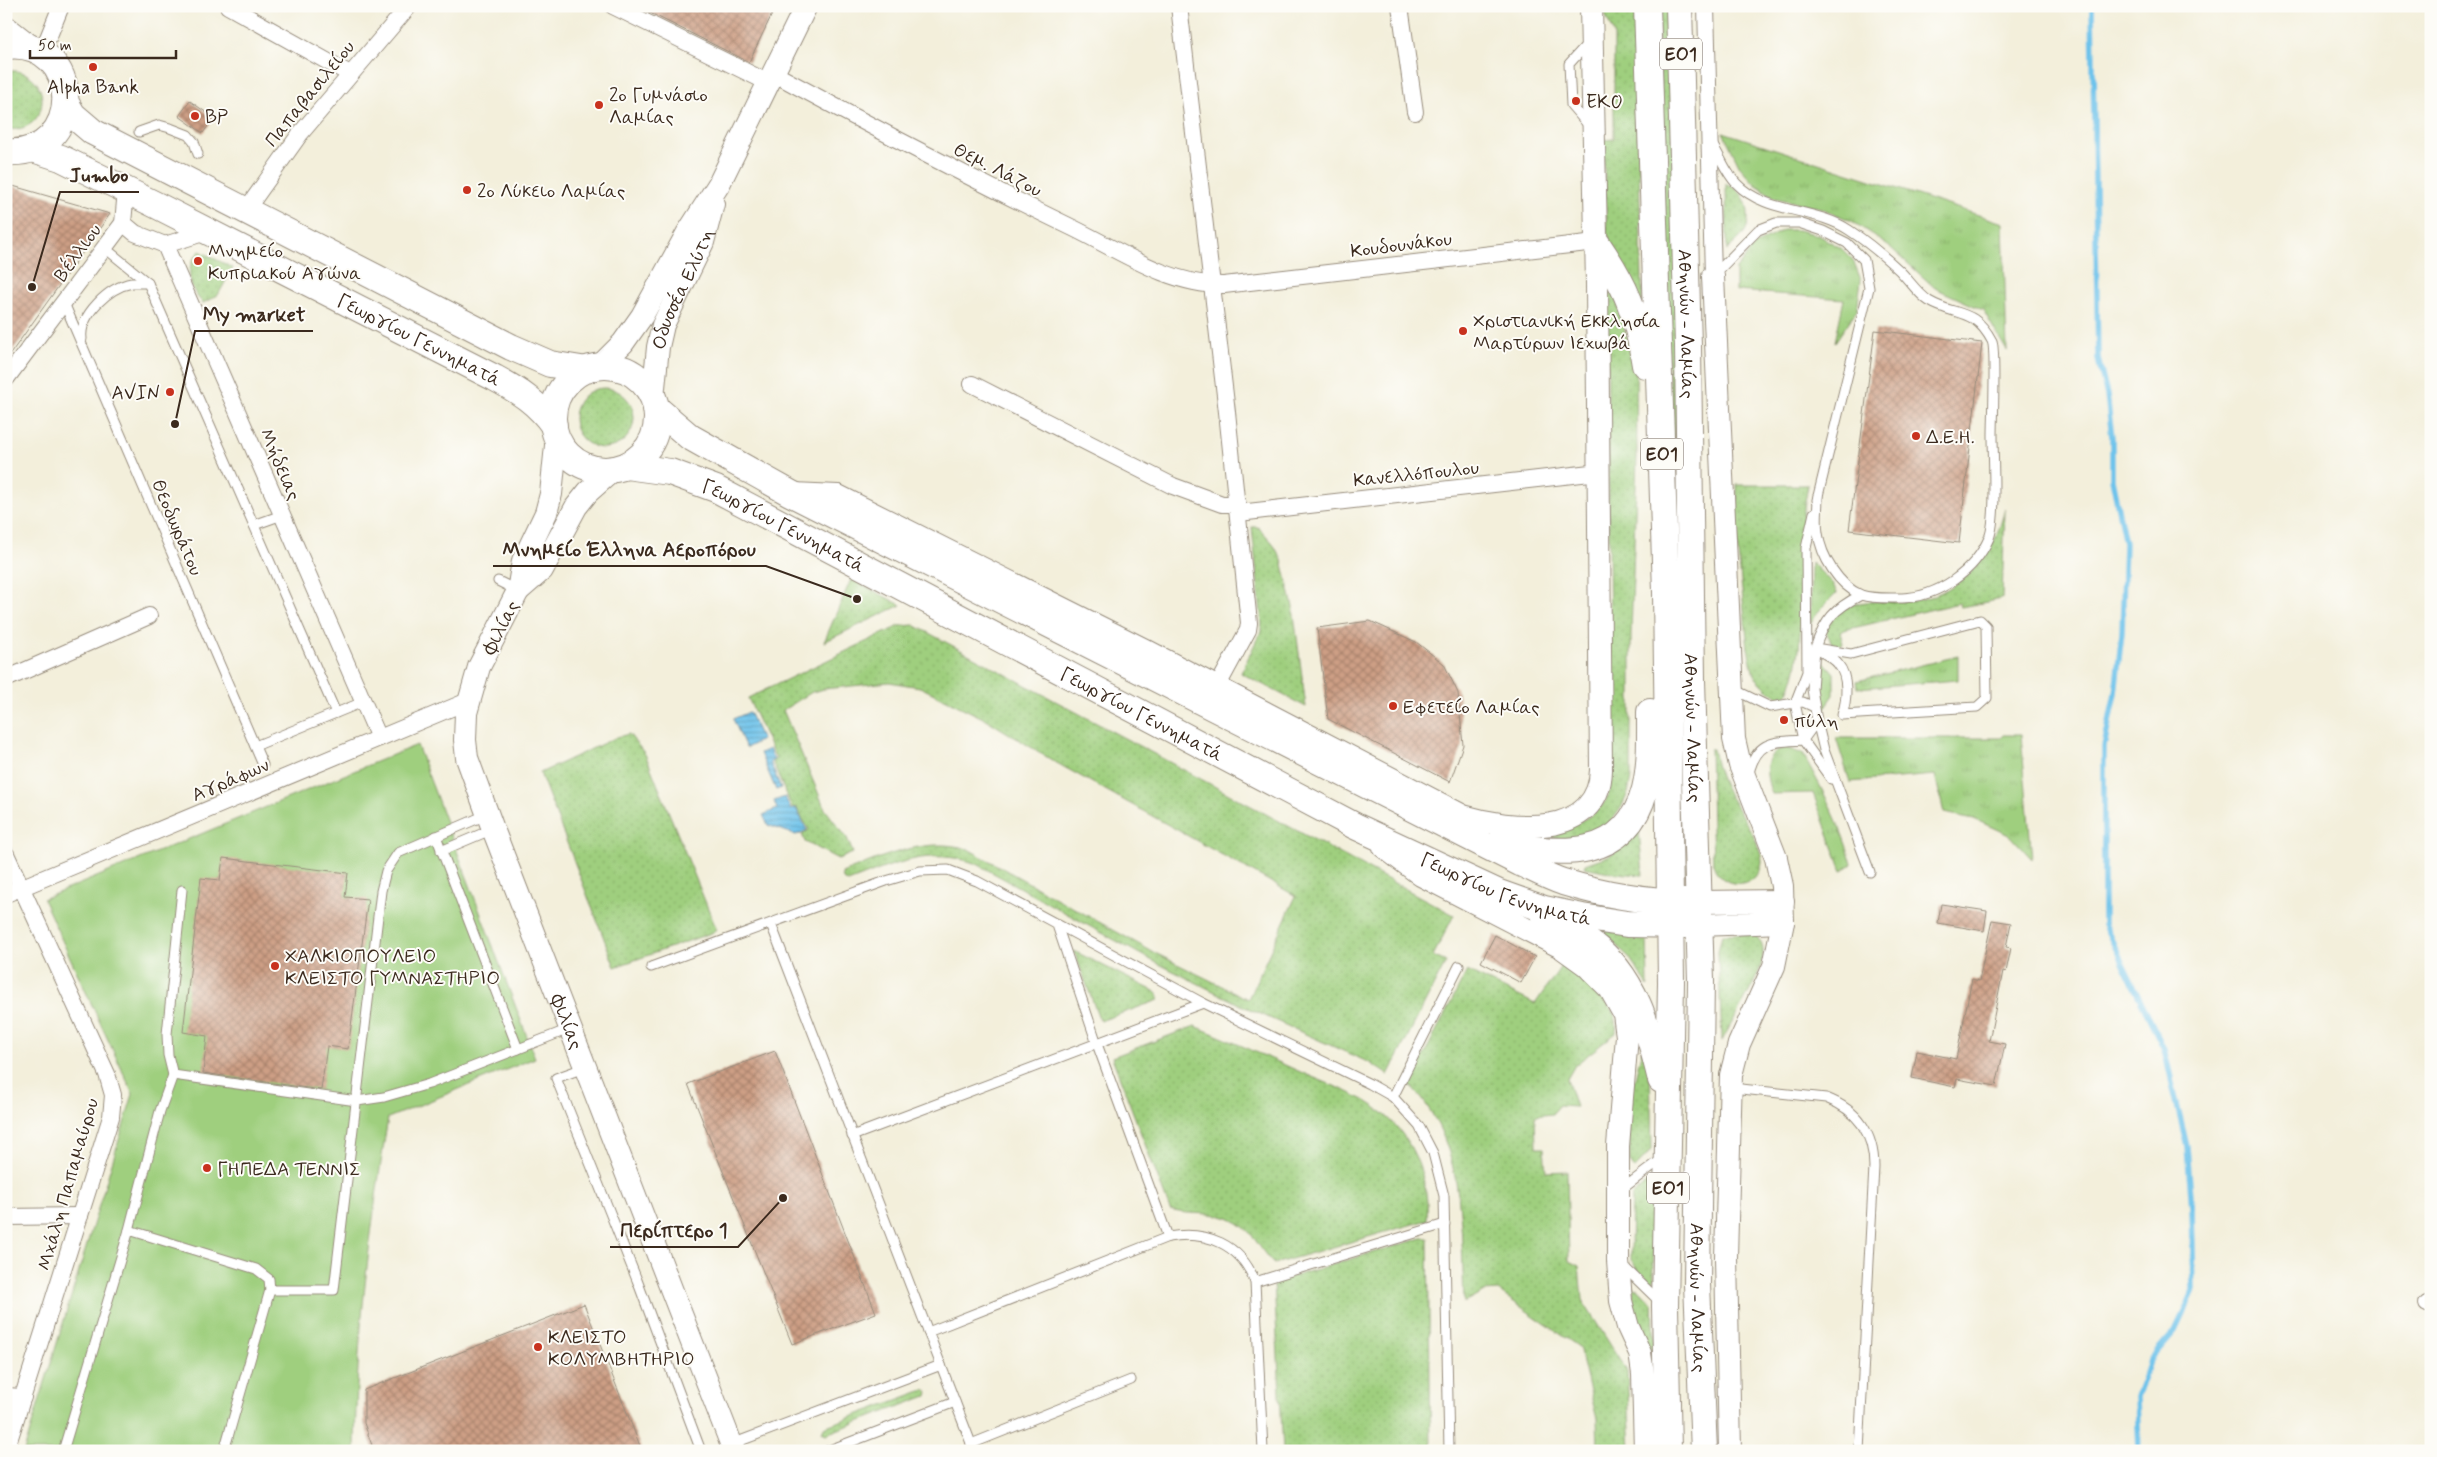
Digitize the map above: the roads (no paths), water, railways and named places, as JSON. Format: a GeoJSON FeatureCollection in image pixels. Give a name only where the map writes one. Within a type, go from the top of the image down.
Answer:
{"type":"FeatureCollection","features":[{"type":"Feature","properties":{"kind":"main road","name":"Αθηνών - Λαμίας"},"geometry":{"type":"LineString","coordinates":[[1647,6],[1665,533],[1669,913],[1669,1154],[1664,1306],[1668,1451]]}},
{"type":"Feature","properties":{"kind":"main road","name":"Αθηνών - Λαμίας"},"geometry":{"type":"LineString","coordinates":[[1680,6],[1688,355],[1692,690],[1701,981],[1697,1284],[1704,1451]]}},
{"type":"Feature","properties":{"kind":"main road"},"geometry":{"type":"LineString","coordinates":[[6,46],[19,46],[39,52],[57,68],[66,91],[64,115],[56,130],[43,143],[15,152]]}},
{"type":"Feature","properties":{"kind":"main road","name":"Γεωργίου Γεννηματά"},"geometry":{"type":"LineString","coordinates":[[66,103],[73,115],[94,132],[533,358],[550,364],[593,368],[615,367],[631,373],[644,383],[655,403],[690,437],[790,494],[1453,830],[1562,881],[1614,894],[1669,913]]}},
{"type":"Feature","properties":{"kind":"main road","name":"Γεωργίου Γεννηματά"},"geometry":{"type":"LineString","coordinates":[[15,152],[61,158],[513,388],[543,410],[566,452],[579,463],[596,469],[620,468],[670,472],[716,489],[1355,826],[1499,893],[1544,908],[1582,917],[1627,924],[1669,913]]}},
{"type":"Feature","properties":{"kind":"main road"},"geometry":{"type":"LineString","coordinates":[[1596,242],[1615,268],[1626,289],[1636,318],[1663,474]]}},
{"type":"Feature","properties":{"kind":"main road"},"geometry":{"type":"LineString","coordinates":[[556,431],[555,406],[561,392],[570,380],[593,368]]}},
{"type":"Feature","properties":{"kind":"main road"},"geometry":{"type":"LineString","coordinates":[[620,468],[641,456],[652,442],[657,425],[655,403]]}},
{"type":"Feature","properties":{"kind":"main road"},"geometry":{"type":"LineString","coordinates":[[1453,830],[1508,845],[1547,850],[1578,851],[1592,848],[1611,840],[1619,834],[1633,816],[1644,790],[1648,773],[1652,582],[1656,560],[1665,533]]}},
{"type":"Feature","properties":{"kind":"main road"},"geometry":{"type":"LineString","coordinates":[[1499,893],[1592,944],[1613,964],[1632,991],[1644,1020],[1669,1113]]}},
{"type":"Feature","properties":{"kind":"main road"},"geometry":{"type":"LineString","coordinates":[[1669,913],[1699,914]]}},
{"type":"Feature","properties":{"kind":"street"},"geometry":{"type":"LineString","coordinates":[[6,27],[39,52],[48,38],[61,6]]}},
{"type":"Feature","properties":{"kind":"street"},"geometry":{"type":"LineString","coordinates":[[228,6],[350,74]]}},
{"type":"Feature","properties":{"kind":"street","name":"Παπαβασιλείου"},"geometry":{"type":"LineString","coordinates":[[246,210],[289,148],[350,74],[410,6]]}},
{"type":"Feature","properties":{"kind":"street","name":"Θεμ. Λάζου"},"geometry":{"type":"LineString","coordinates":[[613,6],[771,78],[1158,270],[1211,285]]}},
{"type":"Feature","properties":{"kind":"street"},"geometry":{"type":"LineString","coordinates":[[1179,6],[1238,508],[1249,627],[1216,688]]}},
{"type":"Feature","properties":{"kind":"street"},"geometry":{"type":"LineString","coordinates":[[1400,6],[1415,112]]}},
{"type":"Feature","properties":{"kind":"street"},"geometry":{"type":"LineString","coordinates":[[790,494],[838,496],[1138,647],[1463,816],[1490,822],[1528,826],[1558,823],[1577,816],[1588,808],[1595,797],[1601,777],[1599,472],[1591,6]]}},
{"type":"Feature","properties":{"kind":"street"},"geometry":{"type":"LineString","coordinates":[[1706,6],[1713,276],[1734,739],[1736,753],[1776,858],[1783,911],[1774,966],[1739,1044],[1734,1062],[1731,1088],[1726,1257],[1730,1451]]}},
{"type":"Feature","properties":{"kind":"street","name":"Οδυσσέα Ελύτη"},"geometry":{"type":"LineString","coordinates":[[593,368],[623,343],[642,316],[686,234],[719,184],[805,7]]}},
{"type":"Feature","properties":{"kind":"street","name":"Οδυσσέα Ελύτη"},"geometry":{"type":"LineString","coordinates":[[655,403],[658,347],[663,325],[703,242],[719,184]]}},
{"type":"Feature","properties":{"kind":"street","name":"Βέλλιου"},"geometry":{"type":"LineString","coordinates":[[6,379],[123,223],[126,190]]}},
{"type":"Feature","properties":{"kind":"street"},"geometry":{"type":"LineString","coordinates":[[123,223],[135,233],[165,245],[206,232]]}},
{"type":"Feature","properties":{"kind":"street","name":"Κουδουνάκου"},"geometry":{"type":"LineString","coordinates":[[1211,285],[1596,242]]}},
{"type":"Feature","properties":{"kind":"street","name":"Μήδειας"},"geometry":{"type":"LineString","coordinates":[[165,245],[379,738]]}},
{"type":"Feature","properties":{"kind":"street","name":"Κανελλόπουλου"},"geometry":{"type":"LineString","coordinates":[[972,384],[1173,486],[1238,508],[1599,472]]}},
{"type":"Feature","properties":{"kind":"street","name":"Φιλίας"},"geometry":{"type":"LineString","coordinates":[[556,431],[551,494],[546,512],[523,561],[518,591],[479,668],[466,713],[466,749],[490,822],[587,1067],[733,1447]]}},
{"type":"Feature","properties":{"kind":"street","name":"Φιλίας"},"geometry":{"type":"LineString","coordinates":[[518,591],[542,570],[567,522],[588,492],[620,468]]}},
{"type":"Feature","properties":{"kind":"street"},"geometry":{"type":"LineString","coordinates":[[6,678],[149,616]]}},
{"type":"Feature","properties":{"kind":"street","name":"Αγράφων"},"geometry":{"type":"LineString","coordinates":[[6,894],[468,701]]}},
{"type":"Feature","properties":{"kind":"street"},"geometry":{"type":"LineString","coordinates":[[1355,826],[1421,875],[1561,947],[1586,965],[1610,988],[1624,1014],[1627,1036],[1618,1146],[1618,1261],[1622,1301],[1628,1328],[1640,1353],[1643,1374],[1645,1451]]}},
{"type":"Feature","properties":{"kind":"street","name":"Μχάλη Παπαμαύρου"},"geometry":{"type":"LineString","coordinates":[[6,854],[107,1074],[113,1096],[111,1117],[6,1450]]}},
{"type":"Feature","properties":{"kind":"street"},"geometry":{"type":"LineString","coordinates":[[1699,914],[1783,911]]}},
{"type":"Feature","properties":{"kind":"street"},"geometry":{"type":"LineString","coordinates":[[6,1216],[80,1216]]}},
{"type":"Feature","properties":{"kind":"street"},"geometry":{"type":"LineString","coordinates":[[6,1396],[23,1396]]}},
{"type":"Feature","properties":{"kind":"lane"},"geometry":{"type":"LineString","coordinates":[[139,132],[159,125],[170,128],[188,135],[194,142],[198,154]]}},
{"type":"Feature","properties":{"kind":"lane"},"geometry":{"type":"LineString","coordinates":[[1710,139],[1736,183],[1757,197],[1786,209],[1823,216],[1848,230],[1898,270],[1928,301],[1977,319],[1993,343],[1993,492],[1990,536],[1977,560],[1957,577],[1933,592],[1908,598],[1882,598],[1861,594],[1844,583],[1829,565],[1822,550],[1818,533],[1818,496]]}},
{"type":"Feature","properties":{"kind":"lane"},"geometry":{"type":"LineString","coordinates":[[1713,276],[1758,230],[1776,222],[1799,222],[1823,231],[1847,243],[1864,260],[1869,288],[1806,548],[1807,672],[1795,703],[1803,740],[1838,787]]}},
{"type":"Feature","properties":{"kind":"lane"},"geometry":{"type":"LineString","coordinates":[[105,248],[148,283],[336,714]]}},
{"type":"Feature","properties":{"kind":"lane"},"geometry":{"type":"LineString","coordinates":[[83,346],[81,330],[89,313],[112,292],[131,284],[148,283]]}},
{"type":"Feature","properties":{"kind":"lane","name":"Θεοδωράτου"},"geometry":{"type":"LineString","coordinates":[[64,303],[263,765]]}},
{"type":"Feature","properties":{"kind":"lane"},"geometry":{"type":"LineString","coordinates":[[254,525],[282,514]]}},
{"type":"Feature","properties":{"kind":"lane"},"geometry":{"type":"LineString","coordinates":[[498,581],[518,591]]}},
{"type":"Feature","properties":{"kind":"lane"},"geometry":{"type":"LineString","coordinates":[[1861,594],[1842,605],[1822,626],[1815,648],[1812,690],[1824,750],[1870,872]]}},
{"type":"Feature","properties":{"kind":"lane"},"geometry":{"type":"LineString","coordinates":[[1980,620],[1986,626],[1987,698],[1977,707],[1842,715],[1846,697],[1844,673],[1838,663],[1815,648],[1851,654],[1980,620]]}},
{"type":"Feature","properties":{"kind":"lane"},"geometry":{"type":"LineString","coordinates":[[1732,688],[1770,707],[1803,702],[1814,707]]}},
{"type":"Feature","properties":{"kind":"lane"},"geometry":{"type":"LineString","coordinates":[[254,746],[363,702]]}},
{"type":"Feature","properties":{"kind":"lane"},"geometry":{"type":"LineString","coordinates":[[1748,786],[1754,755],[1760,748],[1774,742],[1803,740],[1817,721]]}},
{"type":"Feature","properties":{"kind":"lane"},"geometry":{"type":"LineString","coordinates":[[270,1290],[334,1290],[381,891],[386,871],[398,853],[436,836],[490,822]]}},
{"type":"Feature","properties":{"kind":"lane"},"geometry":{"type":"LineString","coordinates":[[441,851],[490,822]]}},
{"type":"Feature","properties":{"kind":"lane"},"geometry":{"type":"LineString","coordinates":[[436,836],[518,1049]]}},
{"type":"Feature","properties":{"kind":"lane"},"geometry":{"type":"LineString","coordinates":[[651,968],[886,881],[920,871],[948,870],[977,881],[1203,1003],[1370,1084],[1392,1097],[1419,1126],[1433,1154],[1444,1196],[1449,1451]]}},
{"type":"Feature","properties":{"kind":"lane"},"geometry":{"type":"LineString","coordinates":[[63,1451],[129,1230],[160,1111],[173,1075],[168,1055],[167,1034],[182,890]]}},
{"type":"Feature","properties":{"kind":"lane"},"geometry":{"type":"LineString","coordinates":[[771,924],[972,1447],[1131,1380]]}},
{"type":"Feature","properties":{"kind":"lane"},"geometry":{"type":"LineString","coordinates":[[1057,925],[1097,1044],[1168,1237]]}},
{"type":"Feature","properties":{"kind":"lane"},"geometry":{"type":"LineString","coordinates":[[1392,1097],[1459,966]]}},
{"type":"Feature","properties":{"kind":"lane"},"geometry":{"type":"LineString","coordinates":[[852,1136],[1203,1003]]}},
{"type":"Feature","properties":{"kind":"lane"},"geometry":{"type":"LineString","coordinates":[[173,1075],[357,1101],[413,1090],[571,1028]]}},
{"type":"Feature","properties":{"kind":"lane"},"geometry":{"type":"LineString","coordinates":[[587,1067],[556,1078],[637,1280],[701,1451]]}},
{"type":"Feature","properties":{"kind":"lane"},"geometry":{"type":"LineString","coordinates":[[1731,1088],[1826,1098],[1837,1102],[1847,1108],[1863,1125],[1872,1145],[1874,1167],[1859,1451]]}},
{"type":"Feature","properties":{"kind":"lane"},"geometry":{"type":"LineString","coordinates":[[1619,1191],[1669,1154]]}},
{"type":"Feature","properties":{"kind":"lane"},"geometry":{"type":"LineString","coordinates":[[1255,1282],[1445,1224]]}},
{"type":"Feature","properties":{"kind":"lane"},"geometry":{"type":"LineString","coordinates":[[129,1230],[256,1270],[269,1279],[270,1290],[224,1451]]}},
{"type":"Feature","properties":{"kind":"lane"},"geometry":{"type":"LineString","coordinates":[[928,1332],[1168,1237],[1200,1235],[1220,1241],[1237,1253],[1245,1262],[1255,1282],[1263,1451]]}},
{"type":"Feature","properties":{"kind":"lane"},"geometry":{"type":"LineString","coordinates":[[1618,1261],[1664,1306]]}},
{"type":"Feature","properties":{"kind":"lane"},"geometry":{"type":"LineString","coordinates":[[733,1447],[941,1365]]}},
{"type":"Feature","properties":{"kind":"lane"},"geometry":{"type":"LineString","coordinates":[[827,1451],[955,1402]]}},
{"type":"Feature","properties":{"kind":"water"},"geometry":{"type":"Polygon","coordinates":[[[749,712],[762,740],[746,748],[733,719],[749,712]]]}},
{"type":"Feature","properties":{"kind":"water"},"geometry":{"type":"Polygon","coordinates":[[[769,749],[774,760],[770,762],[781,788],[776,790],[760,753],[769,749]]]}},
{"type":"Feature","properties":{"kind":"water"},"geometry":{"type":"Polygon","coordinates":[[[785,797],[791,810],[796,808],[807,830],[796,835],[768,825],[763,815],[777,809],[774,801],[785,797]]]}},
{"type":"Feature","properties":{"kind":"waterway"},"geometry":{"type":"LineString","coordinates":[[2092,6],[2098,359],[2107,395],[2112,437],[2112,479],[2125,543],[2122,633],[2115,693],[2104,747],[2104,924],[2164,1049],[2187,1147],[2192,1208],[2194,1290],[2175,1331],[2149,1361],[2137,1397],[2139,1451]]}},
{"type":"Feature","properties":{"kind":"place","name":"Alpha Bank"},"geometry":{"type":"Point","coordinates":[93,67]}},
{"type":"Feature","properties":{"kind":"place","name":"EKO"},"geometry":{"type":"Point","coordinates":[1576,101]}},
{"type":"Feature","properties":{"kind":"place","name":"2ο Γυμνάσιο Λαμίας"},"geometry":{"type":"Point","coordinates":[599,105]}},
{"type":"Feature","properties":{"kind":"place","name":"BP"},"geometry":{"type":"Point","coordinates":[195,116]}},
{"type":"Feature","properties":{"kind":"place","name":"2ο Λύκειο Λαμίας"},"geometry":{"type":"Point","coordinates":[467,190]}},
{"type":"Feature","properties":{"kind":"place","name":"Μνημείο Κυπριακού Αγώνα"},"geometry":{"type":"Point","coordinates":[198,261]}},
{"type":"Feature","properties":{"kind":"place","name":"Jumbo"},"geometry":{"type":"Point","coordinates":[32,287]}},
{"type":"Feature","properties":{"kind":"place","name":"Χριστιανική Εκκλησία Μαρτύρων Ιεχωβά"},"geometry":{"type":"Point","coordinates":[1463,331]}},
{"type":"Feature","properties":{"kind":"place","name":"AVIN"},"geometry":{"type":"Point","coordinates":[170,392]}},
{"type":"Feature","properties":{"kind":"place","name":"My market"},"geometry":{"type":"Point","coordinates":[175,424]}},
{"type":"Feature","properties":{"kind":"place","name":"Δ.Ε.Η."},"geometry":{"type":"Point","coordinates":[1916,436]}},
{"type":"Feature","properties":{"kind":"place","name":"Μνημείο Έλληνα Αεροπόρου"},"geometry":{"type":"Point","coordinates":[857,599]}},
{"type":"Feature","properties":{"kind":"place","name":"Εφετείο Λαμίας"},"geometry":{"type":"Point","coordinates":[1393,706]}},
{"type":"Feature","properties":{"kind":"place","name":"πύλη"},"geometry":{"type":"Point","coordinates":[1784,720]}},
{"type":"Feature","properties":{"kind":"place","name":"ΧΑΛΚΙΟΠΟΥΛΕΙΟ ΚΛΕΙΣΤΟ ΓΥΜΝΑΣΤΗΡΙΟ"},"geometry":{"type":"Point","coordinates":[275,966]}},
{"type":"Feature","properties":{"kind":"place","name":"ΓΗΠΕΔΑ ΤΕΝΝΙΣ"},"geometry":{"type":"Point","coordinates":[207,1168]}},
{"type":"Feature","properties":{"kind":"place","name":"Περίπτερο 1"},"geometry":{"type":"Point","coordinates":[783,1198]}},
{"type":"Feature","properties":{"kind":"place","name":"ΚΛΕΙΣΤΟ ΚΟΛΥΜΒΗΤΗΡΙΟ"},"geometry":{"type":"Point","coordinates":[538,1347]}}]}
